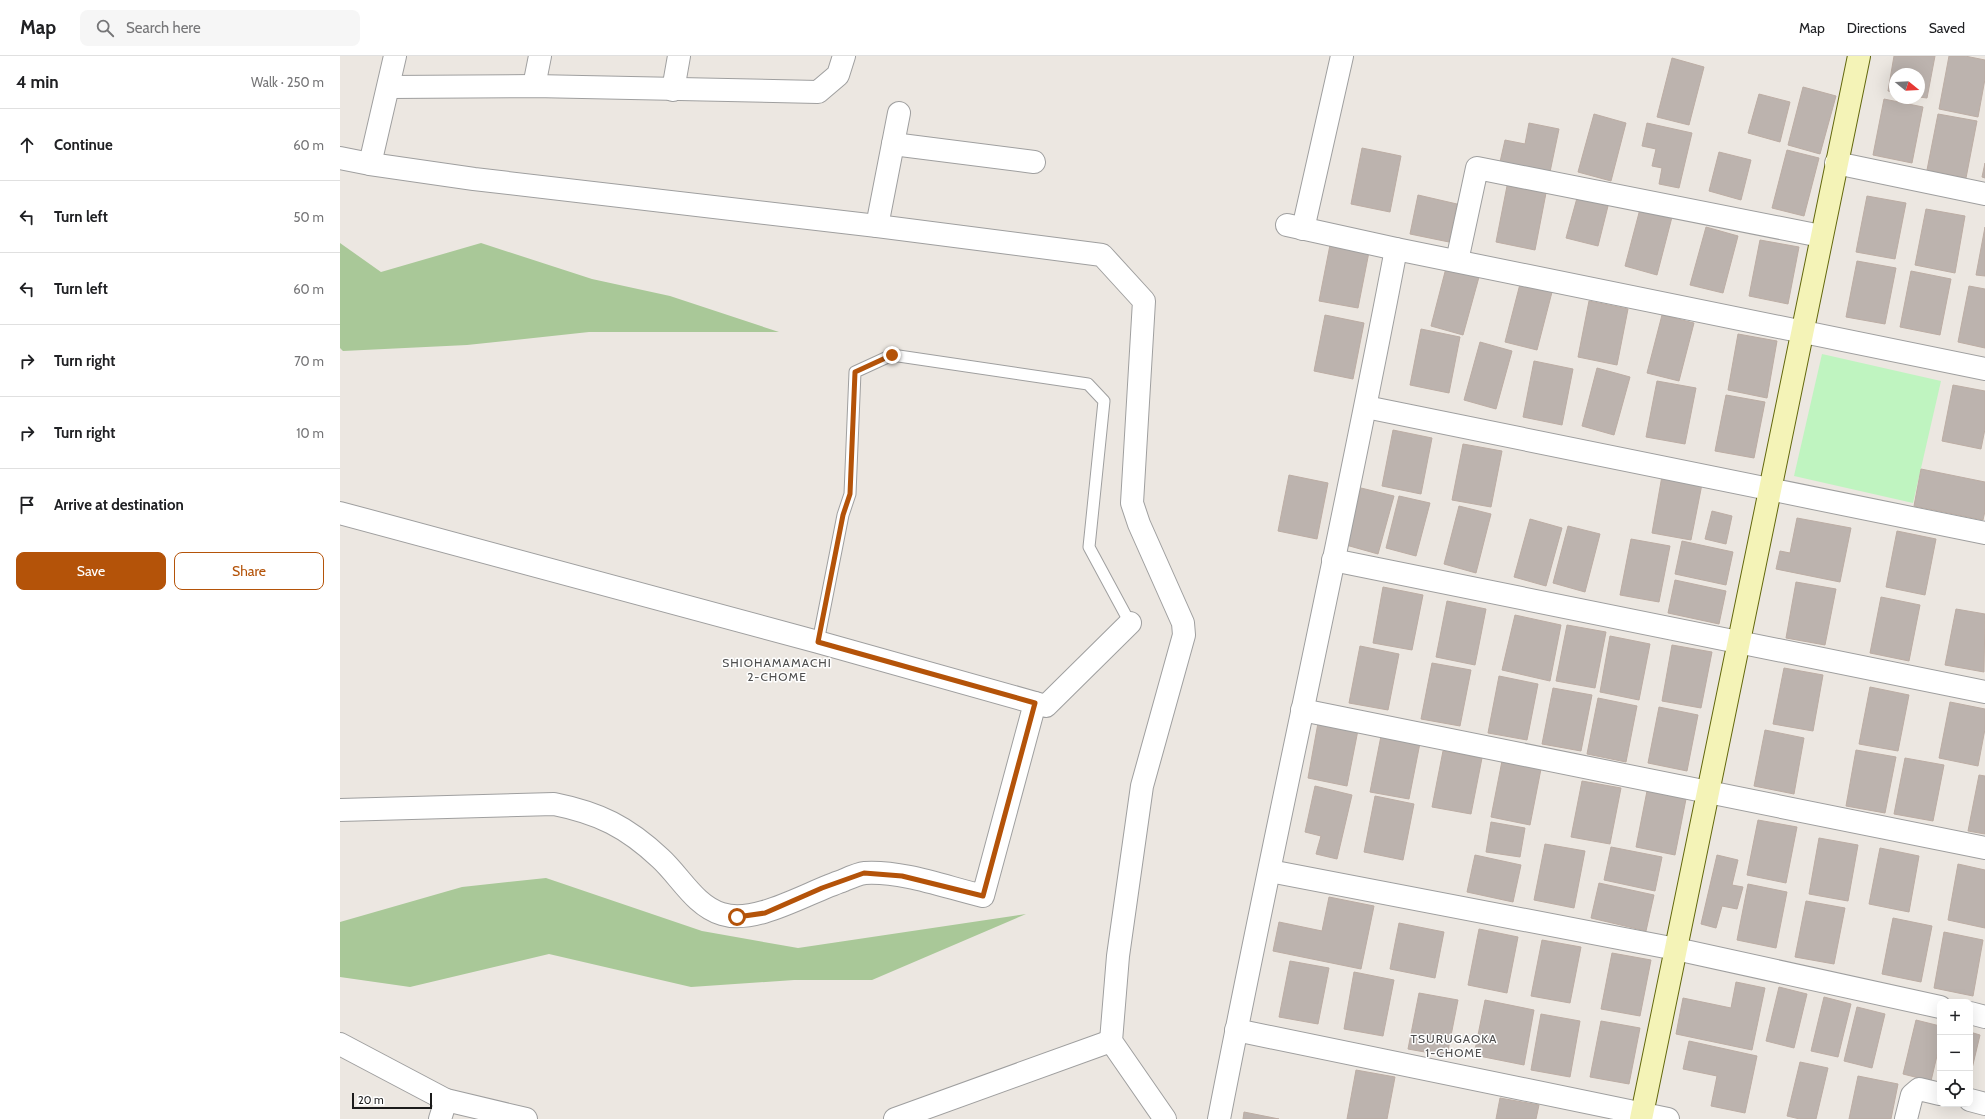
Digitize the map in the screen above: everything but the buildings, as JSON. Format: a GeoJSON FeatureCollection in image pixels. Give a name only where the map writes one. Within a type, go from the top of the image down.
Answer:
{"type":"FeatureCollection","features":[{"type":"Feature","properties":{"kind":"street"},"geometry":{"type":"LineString","coordinates":[[370,164],[395,56]]}},
{"type":"Feature","properties":{"kind":"street"},"geometry":{"type":"LineString","coordinates":[[534,86],[540,56]]}},
{"type":"Feature","properties":{"kind":"street"},"geometry":{"type":"LineString","coordinates":[[673,90],[679,56]]}},
{"type":"Feature","properties":{"kind":"street"},"geometry":{"type":"LineString","coordinates":[[389,87],[534,86],[818,92],[838,75],[844,56]]}},
{"type":"Feature","properties":{"kind":"street"},"geometry":{"type":"LineString","coordinates":[[1342,56],[1295,227],[1985,369]]}},
{"type":"Feature","properties":{"kind":"street"},"geometry":{"type":"LineString","coordinates":[[1642,1116],[1801,331],[1859,56]]}},
{"type":"Feature","properties":{"kind":"street"},"geometry":{"type":"LineString","coordinates":[[877,226],[899,113]]}},
{"type":"Feature","properties":{"kind":"street"},"geometry":{"type":"LineString","coordinates":[[893,144],[1034,162]]}},
{"type":"Feature","properties":{"kind":"street"},"geometry":{"type":"LineString","coordinates":[[340,158],[370,164],[474,179],[877,226],[1102,255],[1144,301],[1132,503],[1139,524],[1183,623],[1184,635],[1156,730],[1142,786],[1118,956],[1111,1041],[1165,1119]]}},
{"type":"Feature","properties":{"kind":"street"},"geometry":{"type":"LineString","coordinates":[[1836,163],[1985,194]]}},
{"type":"Feature","properties":{"kind":"street"},"geometry":{"type":"LineString","coordinates":[[1457,261],[1477,168],[1821,236]]}},
{"type":"Feature","properties":{"kind":"street"},"geometry":{"type":"LineString","coordinates":[[1218,1119],[1366,407],[1396,249]]}},
{"type":"Feature","properties":{"kind":"street"},"geometry":{"type":"LineString","coordinates":[[1366,407],[1985,533]]}},
{"type":"Feature","properties":{"kind":"street"},"geometry":{"type":"LineString","coordinates":[[340,513],[818,642],[1046,706],[1130,623]]}},
{"type":"Feature","properties":{"kind":"street"},"geometry":{"type":"LineString","coordinates":[[1333,560],[1985,692]]}},
{"type":"Feature","properties":{"kind":"street"},"geometry":{"type":"LineString","coordinates":[[340,810],[554,804],[581,810],[614,823],[654,853],[706,908],[722,915],[737,917],[765,913],[822,888],[864,873],[902,876],[983,896],[1035,703]]}},
{"type":"Feature","properties":{"kind":"street"},"geometry":{"type":"LineString","coordinates":[[1302,710],[1985,848]]}},
{"type":"Feature","properties":{"kind":"street"},"geometry":{"type":"LineString","coordinates":[[1270,871],[1676,949],[1937,1006]]}},
{"type":"Feature","properties":{"kind":"street"},"geometry":{"type":"LineString","coordinates":[[1973,1014],[1985,1017]]}},
{"type":"Feature","properties":{"kind":"street"},"geometry":{"type":"LineString","coordinates":[[1236,1030],[1642,1116],[1668,1119]]}},
{"type":"Feature","properties":{"kind":"street"},"geometry":{"type":"LineString","coordinates":[[895,1119],[1111,1041]]}},
{"type":"Feature","properties":{"kind":"street"},"geometry":{"type":"LineString","coordinates":[[340,1044],[443,1110],[526,1119]]}},
{"type":"Feature","properties":{"kind":"street"},"geometry":{"type":"LineString","coordinates":[[1906,1119],[1912,1095],[1919,1089],[1937,1093]]}},
{"type":"Feature","properties":{"kind":"street"},"geometry":{"type":"LineString","coordinates":[[1973,1101],[1985,1104]]}},
{"type":"Feature","properties":{"kind":"lane"},"geometry":{"type":"LineString","coordinates":[[818,642],[843,515],[850,494],[855,372],[892,355],[1088,384],[1104,401],[1089,547],[1130,623]]}},
{"type":"Feature","properties":{"kind":"green space"},"geometry":{"type":"Polygon","coordinates":[[[340,243],[381,272],[481,243],[592,279],[670,296],[779,332],[589,332],[467,345],[343,351],[340,348],[340,243]]]}},
{"type":"Feature","properties":{"kind":"green space"},"geometry":{"type":"Polygon","coordinates":[[[1822,354],[1941,381],[1913,503],[1794,476],[1822,354]]]}},
{"type":"Feature","properties":{"kind":"green space"},"geometry":{"type":"Polygon","coordinates":[[[546,878],[702,931],[798,948],[1026,914],[872,980],[794,980],[691,987],[549,954],[410,987],[340,977],[340,922],[462,887],[546,878]]]}},
{"type":"Feature","properties":{"kind":"district","name":"SHIOHAMAMACHI 2-CHOME"},"geometry":{"type":"Point","coordinates":[777,669]}},
{"type":"Feature","properties":{"kind":"district","name":"TSURUGAOKA 1-CHOME"},"geometry":{"type":"Point","coordinates":[1454,1045]}},
{"type":"Feature","properties":{"kind":"route"},"geometry":{"type":"LineString","coordinates":[[737,917],[765,913],[822,888],[864,873],[902,876],[983,896],[1035,703],[818,642],[843,515],[850,494],[855,372],[892,355]]}}]}
